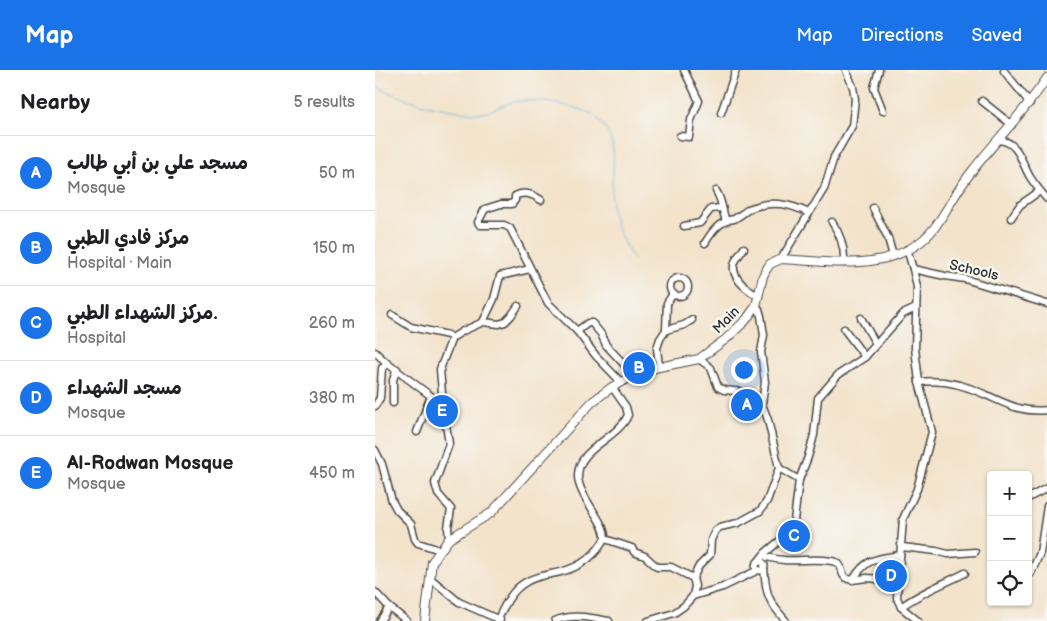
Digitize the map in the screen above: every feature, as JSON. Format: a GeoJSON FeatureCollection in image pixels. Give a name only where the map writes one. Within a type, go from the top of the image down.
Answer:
{"type":"FeatureCollection","features":[{"type":"Feature","properties":{"kind":"main road"},"geometry":{"type":"LineString","coordinates":[[781,259],[864,263],[893,256],[923,240],[934,228],[972,171],[1030,103],[1047,78]]}},
{"type":"Feature","properties":{"kind":"main road","name":"Main"},"geometry":{"type":"LineString","coordinates":[[425,621],[432,562],[449,539],[491,513],[592,402],[612,387],[635,375],[659,367],[699,359],[726,339],[746,320],[756,306],[757,296],[770,264],[781,259]]}},
{"type":"Feature","properties":{"kind":"street"},"geometry":{"type":"LineString","coordinates":[[680,136],[689,137],[691,120],[699,101],[684,70]]}},
{"type":"Feature","properties":{"kind":"street"},"geometry":{"type":"LineString","coordinates":[[721,113],[736,70]]}},
{"type":"Feature","properties":{"kind":"street"},"geometry":{"type":"LineString","coordinates":[[781,259],[824,189],[834,157],[853,121],[855,99],[851,81],[846,70]]}},
{"type":"Feature","properties":{"kind":"street"},"geometry":{"type":"LineString","coordinates":[[879,70],[874,88],[883,111]]}},
{"type":"Feature","properties":{"kind":"street"},"geometry":{"type":"LineString","coordinates":[[1004,71],[1030,103]]}},
{"type":"Feature","properties":{"kind":"street"},"geometry":{"type":"LineString","coordinates":[[982,101],[1012,125]]}},
{"type":"Feature","properties":{"kind":"street"},"geometry":{"type":"LineString","coordinates":[[999,140],[1007,141],[1015,149],[1029,176],[1047,199]]}},
{"type":"Feature","properties":{"kind":"street"},"geometry":{"type":"LineString","coordinates":[[716,191],[726,221]]}},
{"type":"Feature","properties":{"kind":"street"},"geometry":{"type":"LineString","coordinates":[[1011,218],[1020,205],[1040,191]]}},
{"type":"Feature","properties":{"kind":"street"},"geometry":{"type":"LineString","coordinates":[[541,200],[535,196],[519,193],[515,196],[512,204],[501,204],[485,209],[479,222],[480,225],[504,225],[510,228],[548,303],[577,332],[596,356],[621,382]]}},
{"type":"Feature","properties":{"kind":"street"},"geometry":{"type":"LineString","coordinates":[[705,243],[719,225],[751,208],[775,203],[793,206],[809,213]]}},
{"type":"Feature","properties":{"kind":"street"},"geometry":{"type":"LineString","coordinates":[[683,226],[700,223],[711,209],[721,208]]}},
{"type":"Feature","properties":{"kind":"street"},"geometry":{"type":"LineString","coordinates":[[873,208],[888,238],[893,256]]}},
{"type":"Feature","properties":{"kind":"street"},"geometry":{"type":"LineString","coordinates":[[832,222],[838,231],[845,263]]}},
{"type":"Feature","properties":{"kind":"street"},"geometry":{"type":"LineString","coordinates":[[744,248],[735,262],[734,270],[745,289],[757,296]]}},
{"type":"Feature","properties":{"kind":"street"},"geometry":{"type":"LineString","coordinates":[[907,250],[917,287],[915,348],[919,382],[931,426],[932,437],[917,489],[903,519],[897,598],[901,607],[918,621]]}},
{"type":"Feature","properties":{"kind":"street","name":"Schools"},"geometry":{"type":"LineString","coordinates":[[913,268],[965,279],[1047,304]]}},
{"type":"Feature","properties":{"kind":"street"},"geometry":{"type":"LineString","coordinates":[[483,322],[500,276],[530,269]]}},
{"type":"Feature","properties":{"kind":"street"},"geometry":{"type":"LineString","coordinates":[[659,367],[657,348],[666,330],[667,303],[673,294]]}},
{"type":"Feature","properties":{"kind":"street"},"geometry":{"type":"LineString","coordinates":[[449,539],[447,528],[451,509],[438,494],[435,483],[449,444],[440,369],[452,338],[483,322],[499,324],[505,322],[518,306]]}},
{"type":"Feature","properties":{"kind":"street"},"geometry":{"type":"LineString","coordinates":[[648,621],[674,613],[693,596],[695,586],[693,578],[699,566],[710,555],[711,540],[715,531],[720,527],[738,523],[760,511],[767,501],[779,468],[763,406],[762,398],[765,382],[761,352],[763,329],[759,309],[756,306]]}},
{"type":"Feature","properties":{"kind":"street"},"geometry":{"type":"LineString","coordinates":[[693,596],[723,587],[745,576],[761,565],[775,545],[783,538],[794,521],[799,480],[814,435],[818,398],[838,375],[865,357],[903,314],[916,308]]}},
{"type":"Feature","properties":{"kind":"street"},"geometry":{"type":"LineString","coordinates":[[392,315],[411,328],[449,335],[452,338]]}},
{"type":"Feature","properties":{"kind":"street"},"geometry":{"type":"LineString","coordinates":[[861,318],[876,344]]}},
{"type":"Feature","properties":{"kind":"street"},"geometry":{"type":"LineString","coordinates":[[666,330],[692,320]]}},
{"type":"Feature","properties":{"kind":"street"},"geometry":{"type":"LineString","coordinates":[[577,332],[588,323],[593,323],[606,344],[635,375]]}},
{"type":"Feature","properties":{"kind":"street"},"geometry":{"type":"LineString","coordinates":[[844,329],[865,357]]}},
{"type":"Feature","properties":{"kind":"street"},"geometry":{"type":"LineString","coordinates":[[375,352],[443,405]]}},
{"type":"Feature","properties":{"kind":"street"},"geometry":{"type":"LineString","coordinates":[[699,359],[711,368],[718,387],[724,390],[745,392],[762,398]]}},
{"type":"Feature","properties":{"kind":"street"},"geometry":{"type":"LineString","coordinates":[[375,406],[380,398],[382,368],[388,364]]}},
{"type":"Feature","properties":{"kind":"street"},"geometry":{"type":"LineString","coordinates":[[393,403],[393,380],[397,369]]}},
{"type":"Feature","properties":{"kind":"street"},"geometry":{"type":"LineString","coordinates":[[919,382],[936,380],[947,382],[982,393],[1016,409],[1028,411],[1047,410]]}},
{"type":"Feature","properties":{"kind":"street"},"geometry":{"type":"LineString","coordinates":[[429,578],[459,602],[498,620],[505,603],[524,582],[535,577],[571,570],[589,557],[605,538],[605,532],[579,488],[579,467],[582,460],[620,425],[628,415],[626,407],[612,387]]}},
{"type":"Feature","properties":{"kind":"street"},"geometry":{"type":"LineString","coordinates":[[417,432],[431,396]]}},
{"type":"Feature","properties":{"kind":"street"},"geometry":{"type":"LineString","coordinates":[[375,450],[382,464],[392,501],[397,510],[411,524],[415,539],[418,543],[440,550]]}},
{"type":"Feature","properties":{"kind":"street"},"geometry":{"type":"LineString","coordinates":[[779,468],[799,480]]}},
{"type":"Feature","properties":{"kind":"street"},"geometry":{"type":"LineString","coordinates":[[1032,496],[1047,488]]}},
{"type":"Feature","properties":{"kind":"street"},"geometry":{"type":"LineString","coordinates":[[1032,571],[1040,553],[1047,506]]}},
{"type":"Feature","properties":{"kind":"street"},"geometry":{"type":"LineString","coordinates":[[605,538],[632,548],[634,552],[645,556],[657,567],[671,567],[693,578]]}},
{"type":"Feature","properties":{"kind":"street"},"geometry":{"type":"LineString","coordinates":[[901,547],[947,554],[975,552]]}},
{"type":"Feature","properties":{"kind":"street"},"geometry":{"type":"LineString","coordinates":[[853,580],[867,562],[899,555]]}},
{"type":"Feature","properties":{"kind":"street"},"geometry":{"type":"LineString","coordinates":[[761,565],[808,558],[835,561],[839,564],[845,577],[853,580],[869,578],[884,580],[897,586]]}},
{"type":"Feature","properties":{"kind":"street"},"geometry":{"type":"LineString","coordinates":[[761,565],[771,604],[786,621]]}},
{"type":"Feature","properties":{"kind":"street"},"geometry":{"type":"LineString","coordinates":[[901,607],[928,590],[965,573]]}},
{"type":"Feature","properties":{"kind":"street"},"geometry":{"type":"LineString","coordinates":[[375,592],[389,607],[407,621]]}},
{"type":"Feature","properties":{"kind":"street"},"geometry":{"type":"LineString","coordinates":[[380,621],[389,607]]}},
{"type":"Feature","properties":{"kind":"street"},"geometry":{"type":"LineString","coordinates":[[555,621],[564,616],[609,621]]}},
{"type":"Feature","properties":{"kind":"waterway"},"geometry":{"type":"LineString","coordinates":[[375,86],[425,104],[465,112],[483,113],[508,103],[525,101],[569,106],[589,112],[595,116],[607,131],[611,140],[614,158],[611,198],[613,215],[633,259]]}},
{"type":"Feature","properties":{"kind":"place","name":"مركز فادي الطبي"},"geometry":{"type":"Point","coordinates":[639,368]}},
{"type":"Feature","properties":{"kind":"place","name":"مسجد علي بن أبي طالب"},"geometry":{"type":"Point","coordinates":[747,405]}},
{"type":"Feature","properties":{"kind":"place","name":"Al-Rodwan Mosque"},"geometry":{"type":"Point","coordinates":[442,411]}},
{"type":"Feature","properties":{"kind":"place","name":"مركز الشهداء الطبي."},"geometry":{"type":"Point","coordinates":[794,536]}},
{"type":"Feature","properties":{"kind":"place","name":"مسجد الشهداء"},"geometry":{"type":"Point","coordinates":[891,576]}}]}
